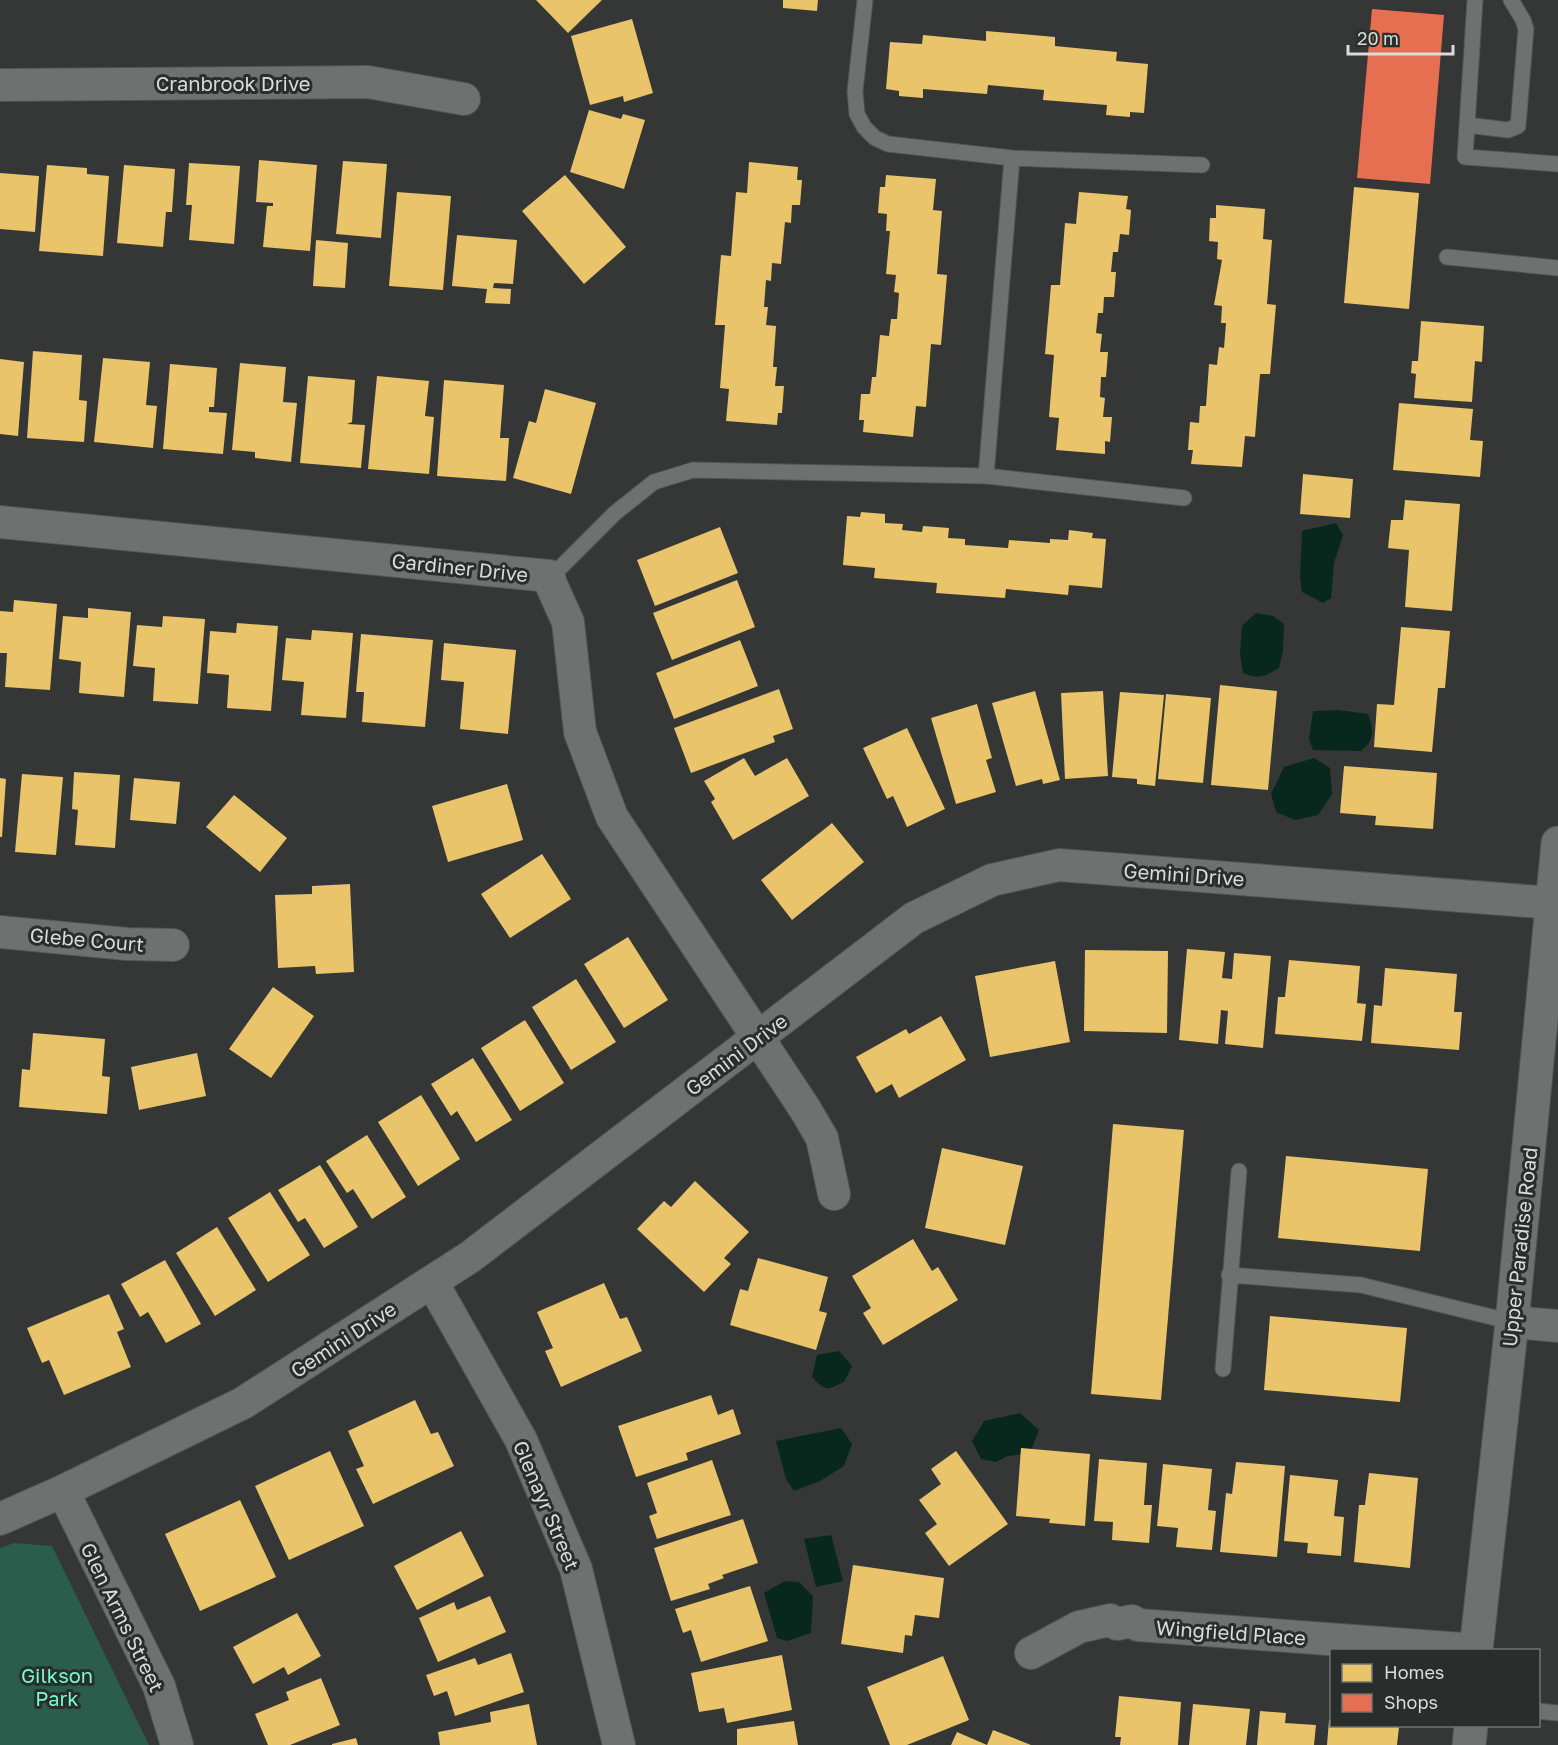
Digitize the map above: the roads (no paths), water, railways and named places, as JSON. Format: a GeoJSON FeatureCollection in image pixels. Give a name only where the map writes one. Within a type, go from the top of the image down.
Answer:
{"type":"FeatureCollection","features":[{"type":"Feature","properties":{"kind":"main road","name":"Upper Paradise Road"},"geometry":{"type":"LineString","coordinates":[[1476,1649],[1512,1322],[1558,843]]}},
{"type":"Feature","properties":{"kind":"main road"},"geometry":{"type":"LineString","coordinates":[[1469,1745],[1471,1727]]}},
{"type":"Feature","properties":{"kind":"street","name":"Cranbrook Drive"},"geometry":{"type":"LineString","coordinates":[[0,85],[368,82],[464,99]]}},
{"type":"Feature","properties":{"kind":"street","name":"Gardiner Drive"},"geometry":{"type":"LineString","coordinates":[[0,522],[549,576],[568,622],[580,732],[612,817],[805,1109],[822,1138],[834,1194]]}},
{"type":"Feature","properties":{"kind":"street","name":"Gemini Drive"},"geometry":{"type":"LineString","coordinates":[[0,1518],[63,1491],[243,1403],[432,1282],[470,1257],[914,918],[992,880],[1059,865],[1552,903]]}},
{"type":"Feature","properties":{"kind":"street","name":"Glebe Court"},"geometry":{"type":"LineString","coordinates":[[0,932],[127,944],[173,945]]}},
{"type":"Feature","properties":{"kind":"street","name":"Glenayr Street"},"geometry":{"type":"LineString","coordinates":[[432,1282],[521,1440],[576,1569],[619,1745]]}},
{"type":"Feature","properties":{"kind":"street"},"geometry":{"type":"LineString","coordinates":[[1512,1322],[1558,1326]]}},
{"type":"Feature","properties":{"kind":"street","name":"Glen Arms Street"},"geometry":{"type":"LineString","coordinates":[[63,1491],[159,1686],[177,1745]]}},
{"type":"Feature","properties":{"kind":"street","name":"Wingfield Place"},"geometry":{"type":"LineString","coordinates":[[1031,1653],[1079,1627],[1110,1620],[1116,1624],[1132,1621],[1138,1624],[1463,1649]]}},
{"type":"Feature","properties":{"kind":"lane"},"geometry":{"type":"LineString","coordinates":[[865,0],[855,91],[856,114],[874,138],[888,144],[1012,158],[1202,165]]}},
{"type":"Feature","properties":{"kind":"lane"},"geometry":{"type":"LineString","coordinates":[[1474,0],[1465,157],[1558,164]]}},
{"type":"Feature","properties":{"kind":"lane"},"geometry":{"type":"LineString","coordinates":[[1467,125],[1508,130],[1518,126],[1526,29],[1511,0]]}},
{"type":"Feature","properties":{"kind":"lane"},"geometry":{"type":"LineString","coordinates":[[986,476],[1012,158]]}},
{"type":"Feature","properties":{"kind":"lane"},"geometry":{"type":"LineString","coordinates":[[1447,257],[1558,268]]}},
{"type":"Feature","properties":{"kind":"lane"},"geometry":{"type":"LineString","coordinates":[[549,576],[558,570],[615,513],[654,482],[693,470],[986,476],[1184,498]]}},
{"type":"Feature","properties":{"kind":"lane"},"geometry":{"type":"LineString","coordinates":[[1223,1369],[1239,1171]]}},
{"type":"Feature","properties":{"kind":"lane"},"geometry":{"type":"LineString","coordinates":[[1229,1275],[1361,1285],[1512,1322]]}},
{"type":"Feature","properties":{"kind":"lane"},"geometry":{"type":"LineString","coordinates":[[1540,1711],[1558,1713]]}},
{"type":"Feature","properties":{"kind":"park label","name":"Gilkson Park"},"geometry":{"type":"Point","coordinates":[57,1686]}}]}
